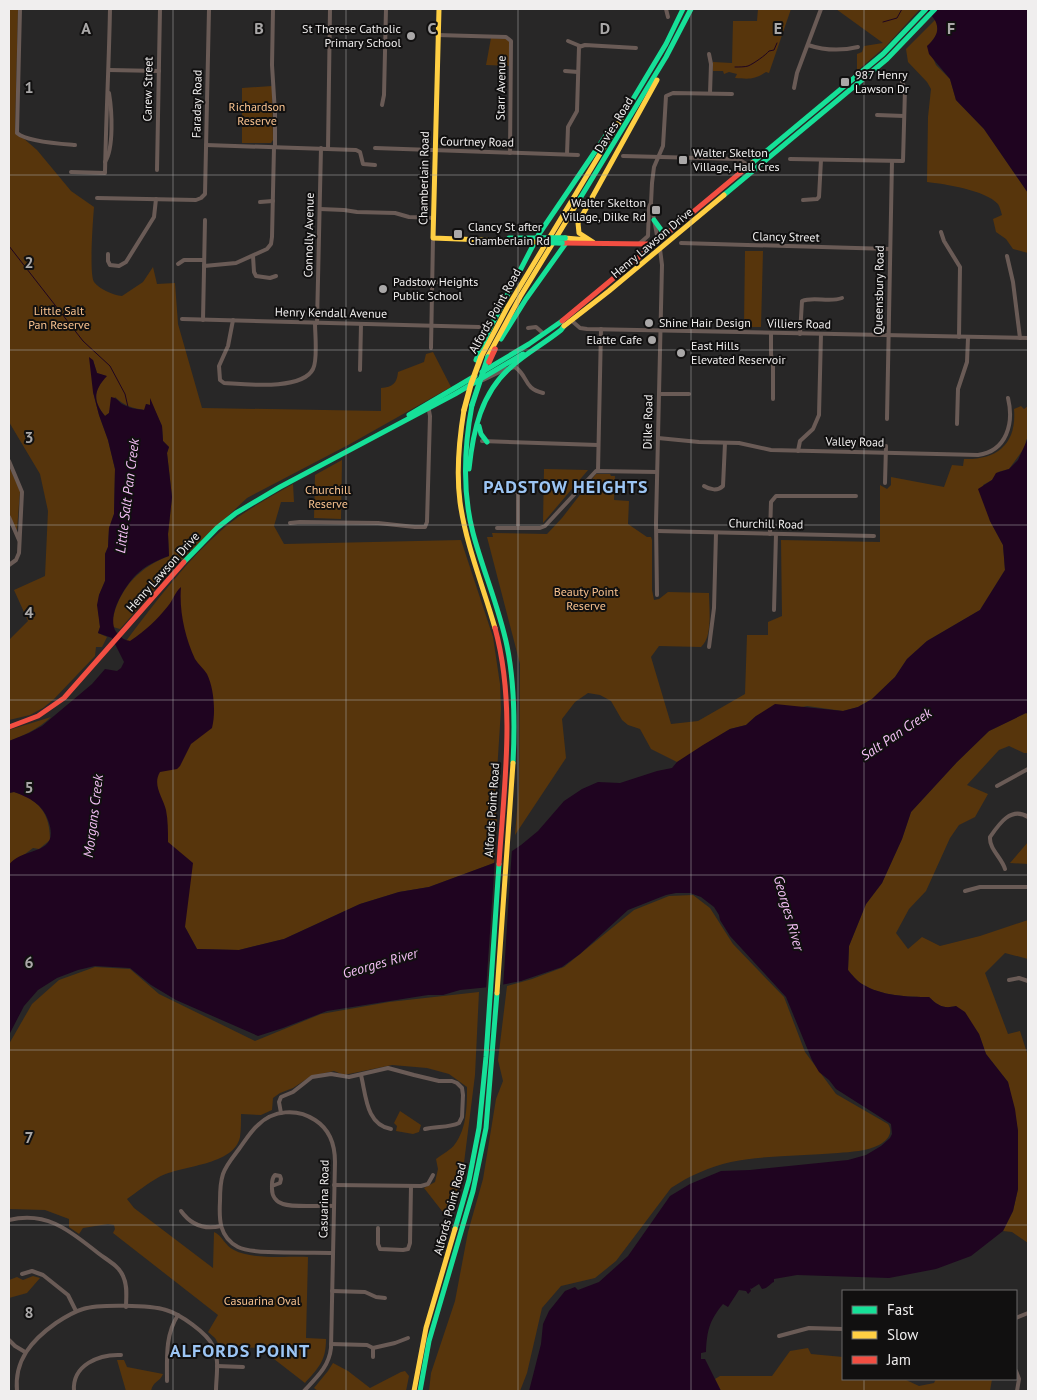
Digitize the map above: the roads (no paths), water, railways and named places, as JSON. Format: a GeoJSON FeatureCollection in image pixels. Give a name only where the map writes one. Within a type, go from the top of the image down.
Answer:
{"type":"FeatureCollection","features":[{"type":"Feature","properties":{"kind":"main road","name":"Chamberlain Road"},"geometry":{"type":"LineString","coordinates":[[433,238],[439,9]]}},
{"type":"Feature","properties":{"kind":"main road","name":"Davies Road"},"geometry":{"type":"LineString","coordinates":[[541,242],[646,78],[673,31],[683,9]]}},
{"type":"Feature","properties":{"kind":"main road","name":"Davies Road"},"geometry":{"type":"LineString","coordinates":[[541,242],[641,99],[680,32],[691,9]]}},
{"type":"Feature","properties":{"kind":"main road","name":"Henry Lawson Drive"},"geometry":{"type":"LineString","coordinates":[[920,21],[926,9]]}},
{"type":"Feature","properties":{"kind":"main road","name":"Henry Lawson Drive"},"geometry":{"type":"LineString","coordinates":[[9,727],[29,721],[53,708],[74,688],[190,555],[227,520],[254,501],[476,382],[528,351],[658,241],[887,59],[920,21],[934,9]]}},
{"type":"Feature","properties":{"kind":"main road"},"geometry":{"type":"LineString","coordinates":[[593,242],[579,232],[578,223],[636,120],[674,48],[680,32]]}},
{"type":"Feature","properties":{"kind":"main road"},"geometry":{"type":"LineString","coordinates":[[478,358],[490,328],[541,242],[635,90],[646,78]]}},
{"type":"Feature","properties":{"kind":"main road","name":"Henry Lawson Drive"},"geometry":{"type":"LineString","coordinates":[[429,406],[544,334],[563,323],[572,321],[660,249],[752,168]]}},
{"type":"Feature","properties":{"kind":"main road"},"geometry":{"type":"LineString","coordinates":[[654,220],[662,231],[672,230]]}},
{"type":"Feature","properties":{"kind":"main road"},"geometry":{"type":"LineString","coordinates":[[433,238],[541,242],[585,239],[593,242],[632,244],[658,241],[660,249]]}},
{"type":"Feature","properties":{"kind":"main road"},"geometry":{"type":"LineString","coordinates":[[493,349],[564,241]]}},
{"type":"Feature","properties":{"kind":"main road","name":"Alfords Point Road"},"geometry":{"type":"LineString","coordinates":[[420,1391],[431,1336],[466,1217],[486,1128],[493,1058],[515,724],[512,678],[503,632],[472,531],[466,496],[467,434],[472,405],[482,374],[541,242]]}},
{"type":"Feature","properties":{"kind":"main road","name":"Alfords Point Road"},"geometry":{"type":"LineString","coordinates":[[414,1391],[423,1340],[472,1167],[480,1115],[486,1057],[508,725],[505,673],[496,630],[465,531],[458,482],[462,411],[478,358],[541,242]]}},
{"type":"Feature","properties":{"kind":"main road"},"geometry":{"type":"LineString","coordinates":[[632,244],[640,246],[642,255]]}},
{"type":"Feature","properties":{"kind":"main road"},"geometry":{"type":"LineString","coordinates":[[472,531],[469,464],[481,411],[492,387],[512,367],[561,330],[563,323]]}},
{"type":"Feature","properties":{"kind":"main road"},"geometry":{"type":"LineString","coordinates":[[481,411],[479,429],[484,441]]}},
{"type":"Feature","properties":{"kind":"street"},"geometry":{"type":"LineString","coordinates":[[20,9],[17,132],[20,136],[34,140],[75,145]]}},
{"type":"Feature","properties":{"kind":"street"},"geometry":{"type":"LineString","coordinates":[[71,172],[105,173],[110,9]]}},
{"type":"Feature","properties":{"kind":"street","name":"Carew Street"},"geometry":{"type":"LineString","coordinates":[[157,170],[160,9]]}},
{"type":"Feature","properties":{"kind":"street","name":"Faraday Road"},"geometry":{"type":"LineString","coordinates":[[156,199],[196,200],[201,198],[205,191],[209,9]]}},
{"type":"Feature","properties":{"kind":"street"},"geometry":{"type":"LineString","coordinates":[[204,266],[231,264],[268,249],[271,244],[275,113],[272,58],[273,9]]}},
{"type":"Feature","properties":{"kind":"street"},"geometry":{"type":"LineString","coordinates":[[328,148],[330,9]]}},
{"type":"Feature","properties":{"kind":"street"},"geometry":{"type":"LineString","coordinates":[[382,105],[384,95],[386,9]]}},
{"type":"Feature","properties":{"kind":"street"},"geometry":{"type":"LineString","coordinates":[[666,9],[668,17]]}},
{"type":"Feature","properties":{"kind":"street"},"geometry":{"type":"LineString","coordinates":[[794,88],[797,73],[821,9]]}},
{"type":"Feature","properties":{"kind":"street","name":"Starr Avenue"},"geometry":{"type":"LineString","coordinates":[[437,35],[506,37],[512,41],[510,153]]}},
{"type":"Feature","properties":{"kind":"street"},"geometry":{"type":"LineString","coordinates":[[568,41],[580,46],[636,48]]}},
{"type":"Feature","properties":{"kind":"street"},"geometry":{"type":"LineString","coordinates":[[808,45],[825,49],[858,47]]}},
{"type":"Feature","properties":{"kind":"street"},"geometry":{"type":"LineString","coordinates":[[567,154],[568,127],[577,112],[578,51],[580,46]]}},
{"type":"Feature","properties":{"kind":"street"},"geometry":{"type":"LineString","coordinates":[[708,54],[711,64],[710,93]]}},
{"type":"Feature","properties":{"kind":"street"},"geometry":{"type":"LineString","coordinates":[[108,70],[159,71]]}},
{"type":"Feature","properties":{"kind":"street"},"geometry":{"type":"LineString","coordinates":[[565,71],[578,72]]}},
{"type":"Feature","properties":{"kind":"street"},"geometry":{"type":"LineString","coordinates":[[790,159],[903,161],[905,89],[902,82]]}},
{"type":"Feature","properties":{"kind":"street"},"geometry":{"type":"LineString","coordinates":[[658,241],[651,203],[653,173],[663,146],[666,96],[673,92],[732,94]]}},
{"type":"Feature","properties":{"kind":"street"},"geometry":{"type":"LineString","coordinates":[[877,115],[904,116]]}},
{"type":"Feature","properties":{"kind":"street"},"geometry":{"type":"LineString","coordinates":[[206,145],[356,150],[360,152],[363,164],[376,165]]}},
{"type":"Feature","properties":{"kind":"street","name":"Connolly Avenue"},"geometry":{"type":"LineString","coordinates":[[233,320],[228,346],[219,366],[220,380],[224,383],[283,384],[308,375],[314,366],[321,148]]}},
{"type":"Feature","properties":{"kind":"street","name":"Courtney Road"},"geometry":{"type":"LineString","coordinates":[[376,148],[578,155]]}},
{"type":"Feature","properties":{"kind":"street"},"geometry":{"type":"LineString","coordinates":[[623,156],[738,159],[752,168]]}},
{"type":"Feature","properties":{"kind":"street"},"geometry":{"type":"LineString","coordinates":[[803,200],[817,200],[820,197],[821,160]]}},
{"type":"Feature","properties":{"kind":"street","name":"Queensbury Road"},"geometry":{"type":"LineString","coordinates":[[887,419],[892,161]]}},
{"type":"Feature","properties":{"kind":"street"},"geometry":{"type":"LineString","coordinates":[[97,198],[156,199],[154,217],[126,262],[119,266],[110,266],[108,254]]}},
{"type":"Feature","properties":{"kind":"street"},"geometry":{"type":"LineString","coordinates":[[260,202],[273,201]]}},
{"type":"Feature","properties":{"kind":"street"},"geometry":{"type":"LineString","coordinates":[[639,244],[648,236],[649,207],[651,203]]}},
{"type":"Feature","properties":{"kind":"street"},"geometry":{"type":"LineString","coordinates":[[320,209],[434,218]]}},
{"type":"Feature","properties":{"kind":"street"},"geometry":{"type":"LineString","coordinates":[[203,320],[205,220]]}},
{"type":"Feature","properties":{"kind":"street"},"geometry":{"type":"LineString","coordinates":[[941,232],[944,241],[960,267],[959,337]]}},
{"type":"Feature","properties":{"kind":"street","name":"Chamberlain Road"},"geometry":{"type":"LineString","coordinates":[[431,348],[433,238]]}},
{"type":"Feature","properties":{"kind":"street","name":"Clancy Street"},"geometry":{"type":"LineString","coordinates":[[681,243],[890,249]]}},
{"type":"Feature","properties":{"kind":"street","name":"Dilke Road"},"geometry":{"type":"LineString","coordinates":[[657,595],[657,472],[662,265],[660,249]]}},
{"type":"Feature","properties":{"kind":"street"},"geometry":{"type":"LineString","coordinates":[[253,256],[256,276],[270,278],[276,276]]}},
{"type":"Feature","properties":{"kind":"street"},"geometry":{"type":"LineString","coordinates":[[1007,256],[1013,282],[1020,338]]}},
{"type":"Feature","properties":{"kind":"street"},"geometry":{"type":"LineString","coordinates":[[178,264],[184,260],[204,260]]}},
{"type":"Feature","properties":{"kind":"street"},"geometry":{"type":"LineString","coordinates":[[432,282],[460,282]]}},
{"type":"Feature","properties":{"kind":"street"},"geometry":{"type":"LineString","coordinates":[[800,334],[802,301],[836,300],[842,298]]}},
{"type":"Feature","properties":{"kind":"street","name":"Henry Kendall Avenue"},"geometry":{"type":"LineString","coordinates":[[182,319],[479,327]]}},
{"type":"Feature","properties":{"kind":"street","name":"Villiers Road"},"geometry":{"type":"LineString","coordinates":[[572,321],[582,328],[601,329],[1028,338]]}},
{"type":"Feature","properties":{"kind":"street"},"geometry":{"type":"LineString","coordinates":[[360,370],[361,324]]}},
{"type":"Feature","properties":{"kind":"street"},"geometry":{"type":"LineString","coordinates":[[528,328],[536,327],[544,334]]}},
{"type":"Feature","properties":{"kind":"street"},"geometry":{"type":"LineString","coordinates":[[598,471],[601,329]]}},
{"type":"Feature","properties":{"kind":"street"},"geometry":{"type":"LineString","coordinates":[[771,333],[771,354],[774,366],[773,399]]}},
{"type":"Feature","properties":{"kind":"street"},"geometry":{"type":"LineString","coordinates":[[798,451],[800,441],[813,429],[819,416],[821,334]]}},
{"type":"Feature","properties":{"kind":"street"},"geometry":{"type":"LineString","coordinates":[[957,424],[958,389],[967,362],[968,338]]}},
{"type":"Feature","properties":{"kind":"street"},"geometry":{"type":"LineString","coordinates":[[476,382],[512,367],[518,368],[530,388],[543,393]]}},
{"type":"Feature","properties":{"kind":"street"},"geometry":{"type":"LineString","coordinates":[[659,394],[689,394]]}},
{"type":"Feature","properties":{"kind":"street","name":"Valley Road"},"geometry":{"type":"LineString","coordinates":[[658,438],[743,444],[768,450],[973,455],[988,453],[1002,443],[1008,431],[1010,409],[1008,398]]}},
{"type":"Feature","properties":{"kind":"street"},"geometry":{"type":"LineString","coordinates":[[290,523],[371,523],[418,528],[426,526],[429,406]]}},
{"type":"Feature","properties":{"kind":"street"},"geometry":{"type":"LineString","coordinates":[[484,441],[598,445]]}},
{"type":"Feature","properties":{"kind":"street"},"geometry":{"type":"LineString","coordinates":[[720,494],[719,489],[723,484],[725,443]]}},
{"type":"Feature","properties":{"kind":"street"},"geometry":{"type":"LineString","coordinates":[[885,483],[886,446]]}},
{"type":"Feature","properties":{"kind":"street"},"geometry":{"type":"LineString","coordinates":[[9,461],[22,492],[18,557],[9,565]]}},
{"type":"Feature","properties":{"kind":"street"},"geometry":{"type":"LineString","coordinates":[[496,528],[540,528],[548,524],[592,474],[598,471],[657,472]]}},
{"type":"Feature","properties":{"kind":"street"},"geometry":{"type":"LineString","coordinates":[[704,486],[709,489],[719,489]]}},
{"type":"Feature","properties":{"kind":"street"},"geometry":{"type":"LineString","coordinates":[[504,490],[520,491],[518,527]]}},
{"type":"Feature","properties":{"kind":"street"},"geometry":{"type":"LineString","coordinates":[[770,534],[771,502],[776,496],[856,496]]}},
{"type":"Feature","properties":{"kind":"street"},"geometry":{"type":"LineString","coordinates":[[9,517],[20,542]]}},
{"type":"Feature","properties":{"kind":"street","name":"Churchill Road"},"geometry":{"type":"LineString","coordinates":[[657,531],[874,536]]}},
{"type":"Feature","properties":{"kind":"street"},"geometry":{"type":"LineString","coordinates":[[709,647],[714,608],[716,533]]}},
{"type":"Feature","properties":{"kind":"street"},"geometry":{"type":"LineString","coordinates":[[774,610],[776,534]]}},
{"type":"Feature","properties":{"kind":"street"},"geometry":{"type":"LineString","coordinates":[[997,786],[1028,769]]}},
{"type":"Feature","properties":{"kind":"street"},"geometry":{"type":"LineString","coordinates":[[1005,869],[991,845],[990,837],[1010,815],[1019,813],[1028,816]]}},
{"type":"Feature","properties":{"kind":"street"},"geometry":{"type":"LineString","coordinates":[[965,891],[984,886],[1028,887]]}},
{"type":"Feature","properties":{"kind":"street"},"geometry":{"type":"LineString","coordinates":[[1009,980],[1019,978],[1028,981]]}},
{"type":"Feature","properties":{"kind":"street"},"geometry":{"type":"LineString","coordinates":[[182,1211],[188,1219],[199,1226],[209,1228],[221,1226],[220,1186],[225,1170],[256,1126],[267,1118],[281,1113],[279,1102],[281,1097],[294,1092],[310,1078],[331,1074],[344,1078],[388,1068],[441,1081],[452,1080],[457,1083],[462,1088],[463,1095],[460,1121],[453,1125],[425,1129]]}},
{"type":"Feature","properties":{"kind":"street"},"geometry":{"type":"LineString","coordinates":[[361,1075],[372,1115],[381,1126],[391,1129]]}},
{"type":"Feature","properties":{"kind":"street","name":"Casuarina Road"},"geometry":{"type":"LineString","coordinates":[[281,1113],[292,1112],[306,1115],[318,1122],[327,1132],[334,1150],[331,1344],[327,1363],[304,1391]]}},
{"type":"Feature","properties":{"kind":"street"},"geometry":{"type":"LineString","coordinates":[[334,1185],[426,1185],[430,1182],[433,1175]]}},
{"type":"Feature","properties":{"kind":"street"},"geometry":{"type":"LineString","coordinates":[[272,1186],[274,1197],[283,1204],[334,1206]]}},
{"type":"Feature","properties":{"kind":"street"},"geometry":{"type":"LineString","coordinates":[[378,1228],[378,1244],[380,1249],[408,1249],[410,1243],[412,1186]]}},
{"type":"Feature","properties":{"kind":"street"},"geometry":{"type":"LineString","coordinates":[[9,1220],[26,1217],[40,1218],[56,1223],[71,1232],[121,1272],[126,1286],[126,1307]]}},
{"type":"Feature","properties":{"kind":"street","name":"Casuarina Road"},"geometry":{"type":"LineString","coordinates":[[221,1226],[230,1241],[243,1249],[333,1253]]}},
{"type":"Feature","properties":{"kind":"street"},"geometry":{"type":"LineString","coordinates":[[22,1274],[32,1271],[41,1274],[68,1295],[76,1311]]}},
{"type":"Feature","properties":{"kind":"street"},"geometry":{"type":"LineString","coordinates":[[332,1291],[365,1292],[376,1298],[385,1298]]}},
{"type":"Feature","properties":{"kind":"street"},"geometry":{"type":"LineString","coordinates":[[17,1391],[18,1371],[25,1352],[39,1336],[76,1311],[95,1306],[160,1308],[178,1315],[211,1342],[216,1352],[216,1391]]}},
{"type":"Feature","properties":{"kind":"street"},"geometry":{"type":"LineString","coordinates":[[167,1381],[168,1337],[171,1326],[178,1315]]}},
{"type":"Feature","properties":{"kind":"street"},"geometry":{"type":"LineString","coordinates":[[779,1336],[809,1328],[842,1329]]}},
{"type":"Feature","properties":{"kind":"street"},"geometry":{"type":"LineString","coordinates":[[331,1344],[367,1345],[373,1348],[408,1338]]}},
{"type":"Feature","properties":{"kind":"street"},"geometry":{"type":"LineString","coordinates":[[9,1340],[25,1352]]}},
{"type":"Feature","properties":{"kind":"street"},"geometry":{"type":"LineString","coordinates":[[373,1348],[373,1357]]}},
{"type":"Feature","properties":{"kind":"street"},"geometry":{"type":"LineString","coordinates":[[74,1391],[76,1375],[87,1363],[110,1356],[122,1355]]}},
{"type":"Feature","properties":{"kind":"street"},"geometry":{"type":"LineString","coordinates":[[217,1366],[243,1367]]}},
{"type":"Feature","properties":{"kind":"street"},"geometry":{"type":"LineString","coordinates":[[1017,1374],[1019,1379],[1017,1391]]}},
{"type":"Feature","properties":{"kind":"water"},"geometry":{"type":"Polygon","coordinates":[[[924,9],[1028,10],[1028,193],[984,129],[956,100],[950,79],[929,54],[927,46],[935,36],[937,26],[933,17],[924,9]]]}},
{"type":"Feature","properties":{"kind":"water"},"geometry":{"type":"Polygon","coordinates":[[[89,357],[93,360],[97,373],[107,376],[99,386],[96,395],[98,405],[105,416],[109,413],[111,397],[127,406],[144,410],[146,404],[150,405],[150,398],[162,426],[163,441],[169,447],[167,453],[172,497],[168,534],[169,556],[147,566],[131,580],[117,605],[113,622],[115,630],[120,636],[130,641],[159,616],[170,604],[181,587],[182,615],[188,642],[195,659],[207,674],[213,693],[212,728],[191,744],[177,769],[160,772],[157,782],[166,810],[168,842],[193,863],[185,927],[197,949],[239,950],[284,939],[360,904],[399,892],[429,887],[494,863],[538,831],[564,801],[582,789],[598,782],[620,783],[672,768],[677,762],[703,745],[730,729],[746,725],[775,704],[843,711],[858,707],[872,699],[895,677],[907,659],[927,641],[980,610],[1005,570],[1003,545],[990,521],[978,489],[992,480],[996,473],[1009,469],[1018,460],[1028,438],[1028,714],[1026,713],[989,731],[957,762],[911,812],[902,839],[882,883],[866,904],[849,946],[848,970],[860,983],[869,988],[904,996],[929,997],[941,1006],[956,1006],[965,1012],[979,1034],[986,1054],[1008,1082],[1018,1131],[1018,1189],[1013,1211],[1003,1231],[971,1256],[936,1269],[889,1278],[797,1275],[774,1279],[774,1282],[768,1287],[762,1289],[759,1284],[750,1288],[751,1291],[748,1294],[746,1291],[739,1290],[728,1307],[723,1304],[715,1316],[708,1332],[706,1352],[701,1353],[701,1359],[705,1359],[721,1391],[529,1391],[541,1344],[543,1324],[549,1311],[565,1291],[575,1287],[578,1290],[599,1282],[628,1256],[670,1196],[690,1184],[721,1171],[750,1170],[848,1160],[866,1155],[881,1146],[892,1134],[891,1124],[836,1089],[819,1072],[812,1060],[786,997],[730,936],[714,907],[701,897],[690,893],[666,895],[628,910],[580,954],[562,967],[521,981],[460,990],[443,995],[428,995],[327,1011],[258,1036],[176,1000],[151,985],[130,968],[95,966],[57,978],[38,990],[24,1006],[9,1035],[9,865],[22,855],[45,845],[50,840],[51,832],[46,815],[39,806],[20,794],[9,793],[9,741],[42,726],[92,684],[105,669],[117,671],[124,662],[112,638],[98,633],[100,627],[97,605],[105,581],[105,554],[108,547],[109,528],[114,514],[115,469],[93,392],[89,357]]]}},
{"type":"Feature","properties":{"kind":"waterway"},"geometry":{"type":"LineString","coordinates":[[883,22],[897,18],[902,9]]}},
{"type":"Feature","properties":{"kind":"waterway"},"geometry":{"type":"LineString","coordinates":[[735,67],[747,66],[753,63],[769,51],[774,50],[777,43]]}},
{"type":"Feature","properties":{"kind":"waterway","name":"Little Salt Pan Creek"},"geometry":{"type":"LineString","coordinates":[[9,246],[83,341],[110,366],[125,394],[128,407]]}},
{"type":"Feature","properties":{"kind":"place","name":"St Therese Catholic Primary School"},"geometry":{"type":"Point","coordinates":[411,36]}},
{"type":"Feature","properties":{"kind":"place","name":"987 Henry Lawson Dr"},"geometry":{"type":"Point","coordinates":[845,82]}},
{"type":"Feature","properties":{"kind":"place","name":"Walter Skelton Village, Hall Cres"},"geometry":{"type":"Point","coordinates":[683,160]}},
{"type":"Feature","properties":{"kind":"place","name":"Walter Skelton Village, Dilke Rd"},"geometry":{"type":"Point","coordinates":[656,210]}},
{"type":"Feature","properties":{"kind":"place","name":"Clancy St after Chamberlain Rd"},"geometry":{"type":"Point","coordinates":[458,234]}},
{"type":"Feature","properties":{"kind":"place","name":"Padstow Heights Public School"},"geometry":{"type":"Point","coordinates":[383,289]}},
{"type":"Feature","properties":{"kind":"place","name":"Shine Hair Design"},"geometry":{"type":"Point","coordinates":[649,323]}},
{"type":"Feature","properties":{"kind":"place","name":"Elatte Cafe"},"geometry":{"type":"Point","coordinates":[652,340]}},
{"type":"Feature","properties":{"kind":"place","name":"East Hills Elevated Reservoir"},"geometry":{"type":"Point","coordinates":[681,353]}},
{"type":"Feature","properties":{"kind":"district","name":"PADSTOW HEIGHTS"},"geometry":{"type":"Point","coordinates":[566,487]}},
{"type":"Feature","properties":{"kind":"district","name":"ALFORDS POINT"},"geometry":{"type":"Point","coordinates":[240,1351]}},
{"type":"Feature","properties":{"kind":"park label","name":"Richardson Reserve"},"geometry":{"type":"Point","coordinates":[257,114]}},
{"type":"Feature","properties":{"kind":"park label","name":"Little Salt Pan Reserve"},"geometry":{"type":"Point","coordinates":[59,318]}},
{"type":"Feature","properties":{"kind":"park label","name":"Churchill Reserve"},"geometry":{"type":"Point","coordinates":[328,497]}},
{"type":"Feature","properties":{"kind":"park label","name":"Beauty Point Reserve"},"geometry":{"type":"Point","coordinates":[586,599]}},
{"type":"Feature","properties":{"kind":"park label","name":"Casuarina Oval"},"geometry":{"type":"Point","coordinates":[262,1301]}},
{"type":"Feature","properties":{"kind":"water label","name":"Salt Pan Creek"},"geometry":{"type":"Point","coordinates":[896,734]}},
{"type":"Feature","properties":{"kind":"water label","name":"Morgans Creek"},"geometry":{"type":"Point","coordinates":[93,816]}},
{"type":"Feature","properties":{"kind":"water label","name":"Georges River"},"geometry":{"type":"Point","coordinates":[789,913]}},
{"type":"Feature","properties":{"kind":"water label","name":"Georges River"},"geometry":{"type":"Point","coordinates":[380,963]}}]}
